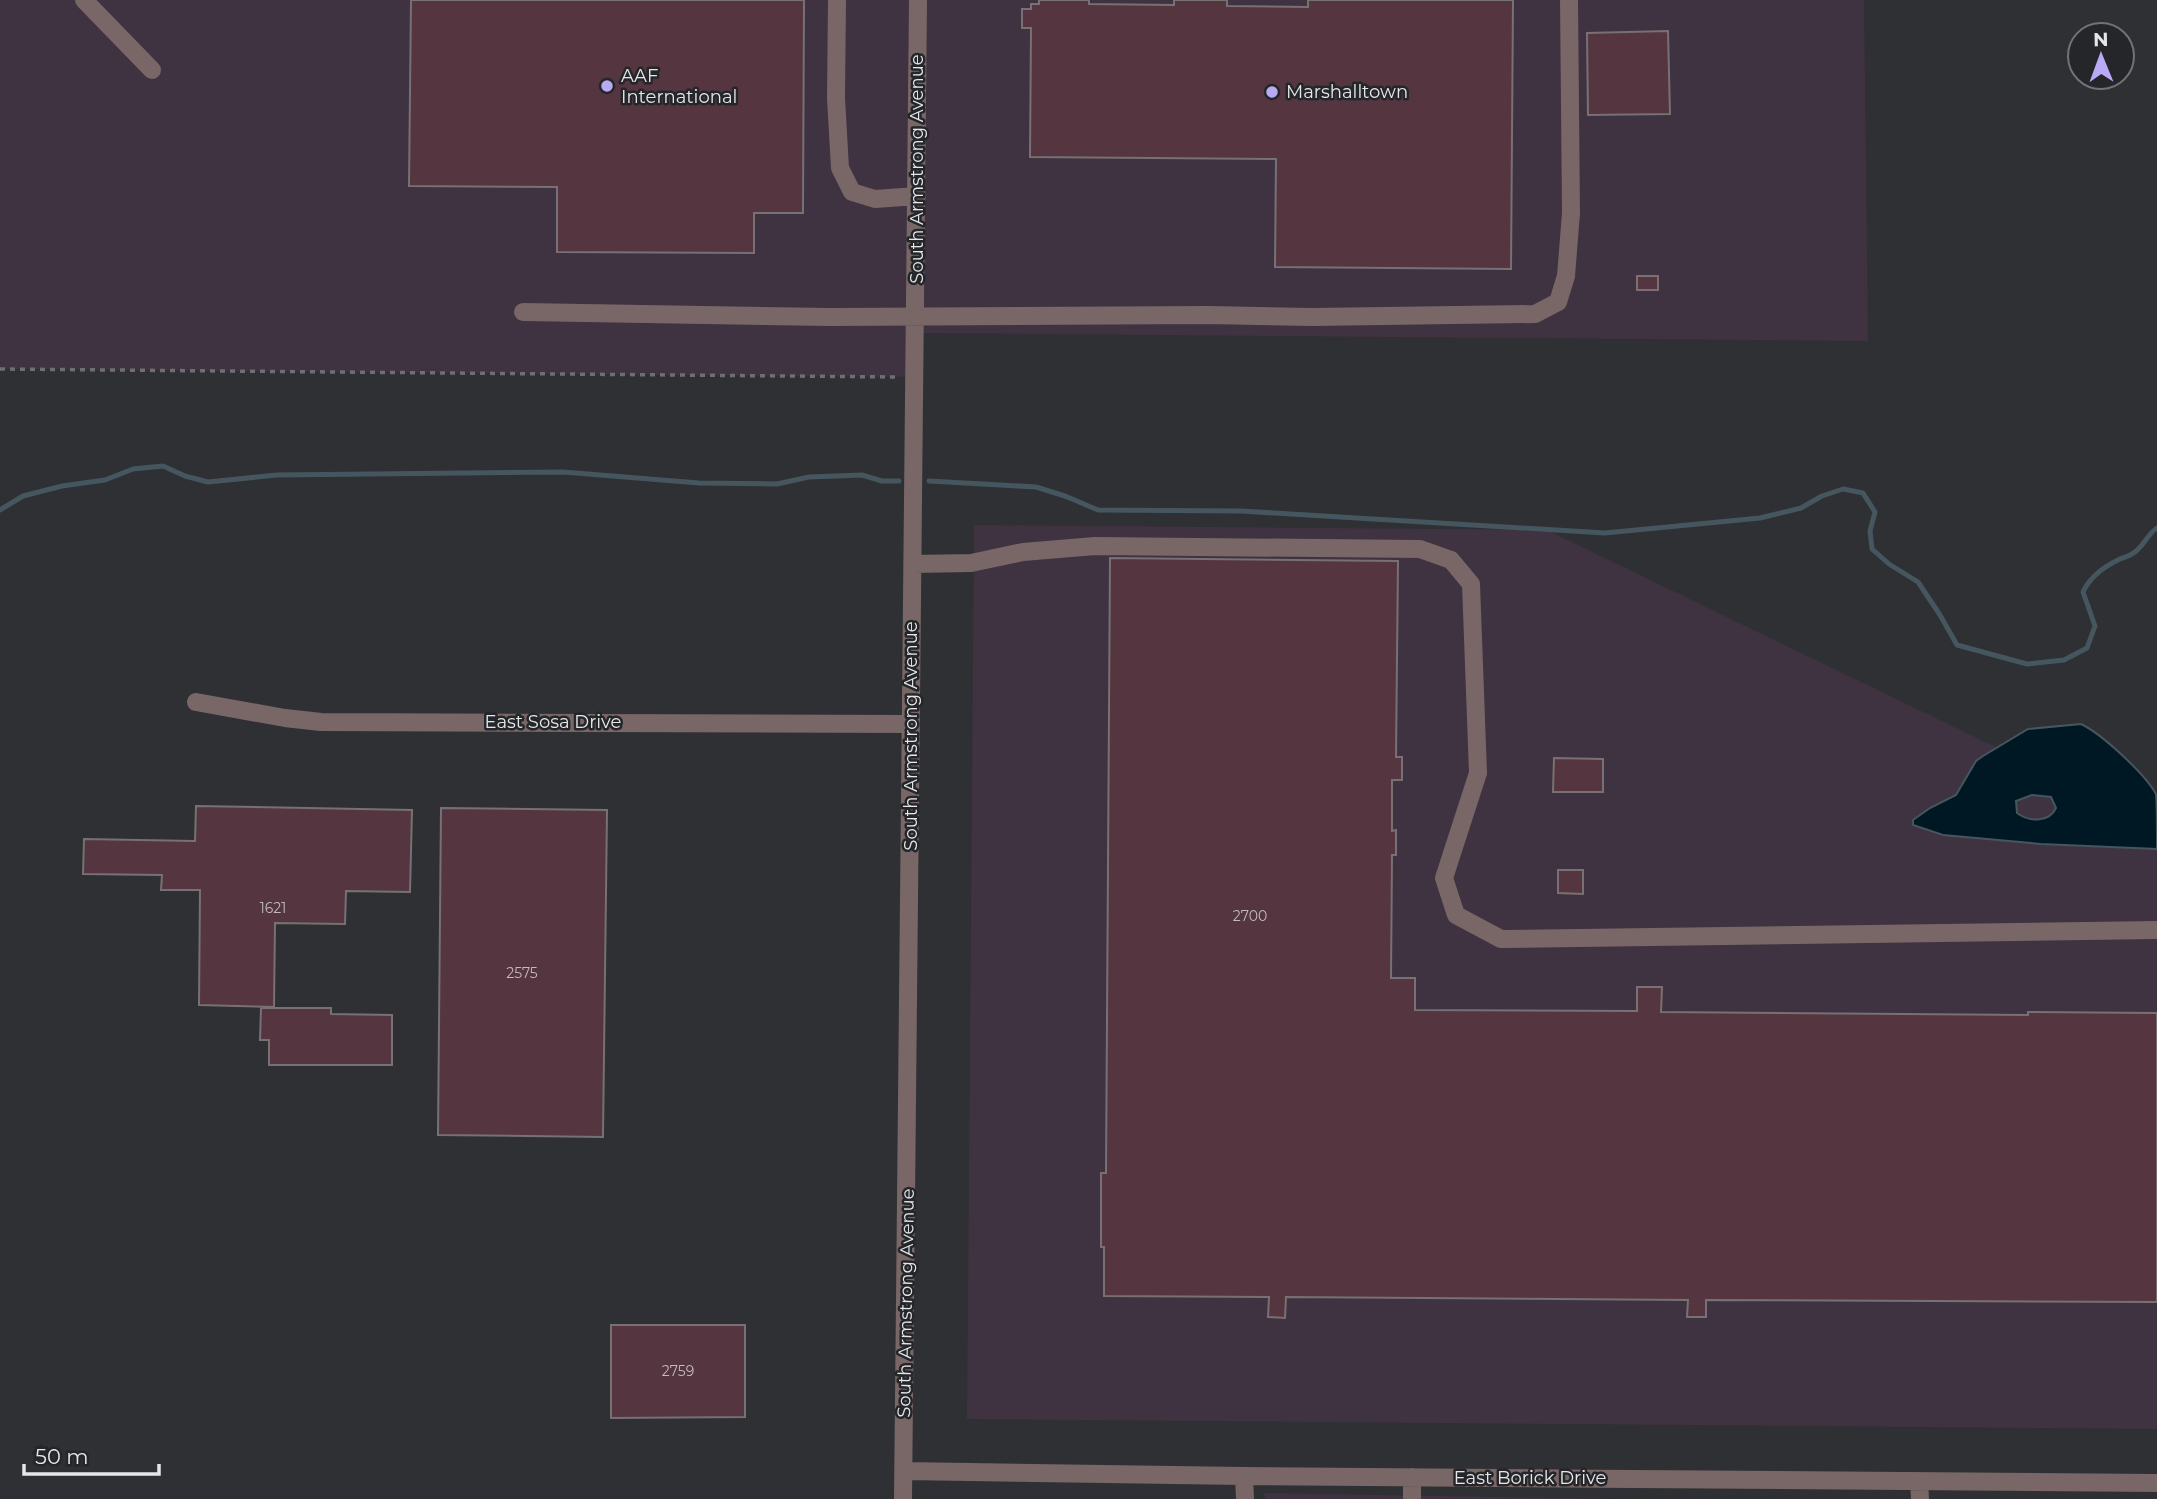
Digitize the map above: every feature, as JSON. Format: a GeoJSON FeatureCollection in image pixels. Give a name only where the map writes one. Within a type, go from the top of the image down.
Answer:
{"type":"FeatureCollection","features":[{"type":"Feature","properties":{"kind":"street"},"geometry":{"type":"LineString","coordinates":[[85,0],[152,69]]}},
{"type":"Feature","properties":{"kind":"street"},"geometry":{"type":"LineString","coordinates":[[837,0],[836,98],[840,168],[852,192],[875,199],[917,196]]}},
{"type":"Feature","properties":{"kind":"street","name":"South Armstrong Avenue"},"geometry":{"type":"LineString","coordinates":[[903,1499],[918,0]]}},
{"type":"Feature","properties":{"kind":"street"},"geometry":{"type":"LineString","coordinates":[[523,312],[916,317],[1535,314],[1559,302],[1566,276],[1571,213],[1569,0]]}},
{"type":"Feature","properties":{"kind":"street"},"geometry":{"type":"LineString","coordinates":[[913,564],[971,563],[1023,552],[1095,546],[1420,549],[1451,560],[1471,584],[1478,773],[1444,878],[1456,915],[1500,939],[2157,930]]}},
{"type":"Feature","properties":{"kind":"street","name":"East Sosa Drive"},"geometry":{"type":"LineString","coordinates":[[196,702],[321,722],[911,723]]}},
{"type":"Feature","properties":{"kind":"street","name":"East Borick Drive"},"geometry":{"type":"LineString","coordinates":[[904,1471],[1801,1480],[1920,1490],[2021,1490],[2157,1483]]}},
{"type":"Feature","properties":{"kind":"street"},"geometry":{"type":"LineString","coordinates":[[1244,1476],[1245,1499]]}},
{"type":"Feature","properties":{"kind":"street"},"geometry":{"type":"LineString","coordinates":[[1412,1477],[1412,1499]]}},
{"type":"Feature","properties":{"kind":"street"},"geometry":{"type":"LineString","coordinates":[[1801,1480],[1801,1499]]}},
{"type":"Feature","properties":{"kind":"path"},"geometry":{"type":"LineString","coordinates":[[0,369],[915,377]]}},
{"type":"Feature","properties":{"kind":"shaded area"},"geometry":{"type":"Polygon","coordinates":[[[0,0],[1864,0],[1868,341],[916,333],[915,377],[0,369],[0,0]]]}},
{"type":"Feature","properties":{"kind":"shaded area"},"geometry":{"type":"Polygon","coordinates":[[[974,525],[1547,530],[2157,825],[2157,1429],[967,1419],[974,525]]]}},
{"type":"Feature","properties":{"kind":"shaded area"},"geometry":{"type":"Polygon","coordinates":[[[1264,1493],[1617,1499],[1265,1499],[1264,1493]]]}},
{"type":"Feature","properties":{"kind":"water"},"geometry":{"type":"Polygon","coordinates":[[[2081,724],[2122,755],[2156,794],[2157,849],[2041,844],[1943,835],[1913,825],[1913,820],[1930,808],[1956,795],[1976,761],[2028,729],[2081,724]],[[2032,795],[2016,801],[2017,813],[2033,819],[2044,819],[2056,808],[2051,797],[2032,795]]]}},
{"type":"Feature","properties":{"kind":"building","name":"AAF International"},"geometry":{"type":"Polygon","coordinates":[[[411,0],[804,0],[803,213],[754,213],[754,253],[557,252],[557,187],[409,186],[411,0]]]}},
{"type":"Feature","properties":{"kind":"building","name":"Marshalltown"},"geometry":{"type":"Polygon","coordinates":[[[1039,0],[1089,0],[1089,4],[1174,5],[1174,0],[1227,0],[1227,6],[1308,7],[1308,0],[1513,0],[1511,269],[1275,267],[1276,159],[1030,157],[1031,28],[1022,28],[1022,9],[1031,9],[1031,4],[1039,4],[1039,0]]]}},
{"type":"Feature","properties":{"kind":"building"},"geometry":{"type":"Polygon","coordinates":[[[1668,31],[1670,114],[1588,115],[1587,33],[1668,31]]]}},
{"type":"Feature","properties":{"kind":"building"},"geometry":{"type":"Polygon","coordinates":[[[1637,276],[1658,276],[1658,290],[1637,290],[1637,276]]]}},
{"type":"Feature","properties":{"kind":"building"},"geometry":{"type":"Polygon","coordinates":[[[1110,558],[1398,561],[1396,757],[1402,757],[1402,780],[1392,780],[1392,831],[1396,830],[1396,855],[1392,855],[1391,978],[1415,978],[1415,1010],[1637,1011],[1637,987],[1662,987],[1661,1012],[2028,1015],[2028,1012],[2157,1013],[2157,1302],[1706,1300],[1706,1317],[1687,1317],[1688,1300],[1286,1297],[1285,1318],[1268,1317],[1269,1297],[1104,1296],[1101,1173],[1106,1173],[1110,558]]]}},
{"type":"Feature","properties":{"kind":"building"},"geometry":{"type":"Polygon","coordinates":[[[1554,758],[1603,759],[1603,792],[1553,792],[1554,758]]]}},
{"type":"Feature","properties":{"kind":"building"},"geometry":{"type":"Polygon","coordinates":[[[196,806],[412,810],[410,892],[346,891],[345,924],[275,923],[274,1007],[199,1005],[200,890],[161,890],[162,875],[83,874],[84,839],[195,841],[196,806]]]}},
{"type":"Feature","properties":{"kind":"building"},"geometry":{"type":"Polygon","coordinates":[[[441,808],[607,810],[603,1137],[438,1135],[441,808]]]}},
{"type":"Feature","properties":{"kind":"building"},"geometry":{"type":"Polygon","coordinates":[[[1558,870],[1583,870],[1583,894],[1558,893],[1558,870]]]}},
{"type":"Feature","properties":{"kind":"building"},"geometry":{"type":"Polygon","coordinates":[[[261,1008],[331,1008],[331,1014],[392,1015],[392,1065],[269,1065],[269,1040],[260,1040],[261,1008]]]}},
{"type":"Feature","properties":{"kind":"building"},"geometry":{"type":"Polygon","coordinates":[[[611,1325],[745,1325],[745,1417],[611,1418],[611,1325]]]}},
{"type":"Feature","properties":{"kind":"waterway"},"geometry":{"type":"LineString","coordinates":[[0,510],[23,496],[62,486],[105,480],[133,469],[163,466],[208,482],[277,475],[563,472],[699,483],[777,484],[809,477],[862,475],[882,481],[899,481]]}},
{"type":"Feature","properties":{"kind":"waterway"},"geometry":{"type":"LineString","coordinates":[[929,481],[1036,487],[1098,510],[1241,511],[1605,533],[1760,518],[1801,508],[1822,496],[1843,489],[1863,493],[1875,512],[1870,531],[1872,549],[1889,564],[1918,582],[1957,645],[2027,664],[2064,660],[2087,648],[2095,626],[2083,592],[2094,577],[2114,562],[2135,552],[2157,528]]}},
{"type":"Feature","properties":{"kind":"place","name":"AAF International"},"geometry":{"type":"Point","coordinates":[607,86]}},
{"type":"Feature","properties":{"kind":"place","name":"Marshalltown"},"geometry":{"type":"Point","coordinates":[1272,92]}}]}
